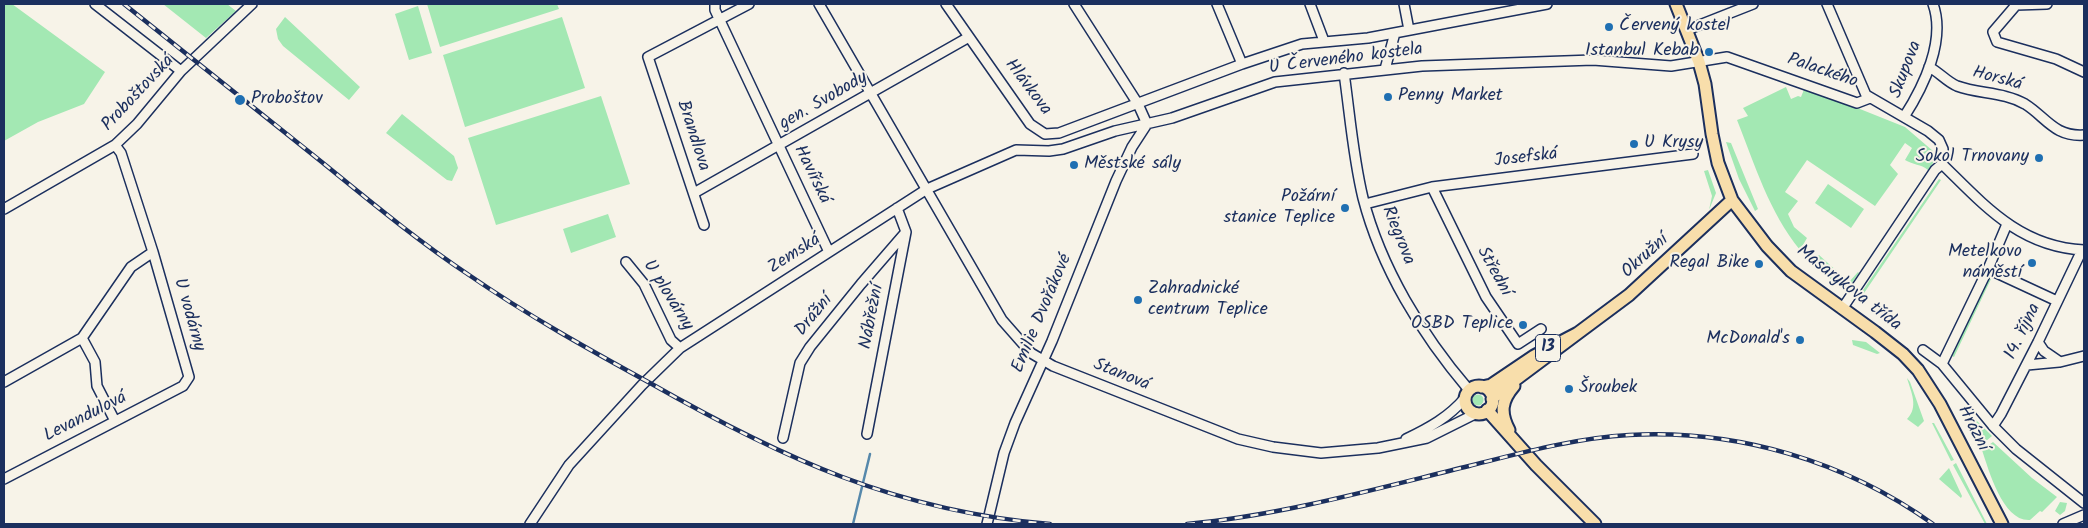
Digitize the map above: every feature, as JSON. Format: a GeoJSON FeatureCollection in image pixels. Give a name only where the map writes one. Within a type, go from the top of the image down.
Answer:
{"type":"FeatureCollection","features":[{"type":"Feature","properties":{"kind":"main road","name":"Masarykova třída"},"geometry":{"type":"LineString","coordinates":[[1676,4],[1699,62],[1705,84],[1718,163],[1732,200],[1767,246],[1791,271],[1903,354]]}},
{"type":"Feature","properties":{"kind":"main road","name":"Okružní"},"geometry":{"type":"LineString","coordinates":[[1492,399],[1629,295],[1732,200]]}},
{"type":"Feature","properties":{"kind":"main road","name":"Okružní"},"geometry":{"type":"LineString","coordinates":[[1482,387],[1498,381],[1534,356],[1578,333]]}},
{"type":"Feature","properties":{"kind":"main road","name":"Hrázní"},"geometry":{"type":"LineString","coordinates":[[1903,354],[1927,383],[1940,404],[2002,524]]}},
{"type":"Feature","properties":{"kind":"main road","name":"13"},"geometry":{"type":"LineString","coordinates":[[1514,441],[1503,416],[1503,402],[1515,385],[1543,360]]}},
{"type":"Feature","properties":{"kind":"main road","name":"13"},"geometry":{"type":"LineString","coordinates":[[1482,387],[1475,386],[1467,394],[1468,408],[1482,412],[1514,441],[1595,524]]}},
{"type":"Feature","properties":{"kind":"main road"},"geometry":{"type":"LineString","coordinates":[[1482,387],[1490,392],[1492,399]]}},
{"type":"Feature","properties":{"kind":"main road","name":"13"},"geometry":{"type":"LineString","coordinates":[[1482,412],[1491,405],[1492,399]]}},
{"type":"Feature","properties":{"kind":"street"},"geometry":{"type":"LineString","coordinates":[[95,4],[181,71]]}},
{"type":"Feature","properties":{"kind":"street","name":"Proboštovská"},"geometry":{"type":"LineString","coordinates":[[4,209],[115,145],[137,124],[181,71],[252,4]]}},
{"type":"Feature","properties":{"kind":"street","name":"Havířská"},"geometry":{"type":"LineString","coordinates":[[715,4],[715,10],[829,252]]}},
{"type":"Feature","properties":{"kind":"street"},"geometry":{"type":"LineString","coordinates":[[720,20],[749,4]]}},
{"type":"Feature","properties":{"kind":"street","name":"Stanová"},"geometry":{"type":"LineString","coordinates":[[819,4],[1002,320],[1023,346],[1042,360],[1171,414],[1238,439],[1274,447],[1322,453],[1356,452],[1428,438],[1482,412]]}},
{"type":"Feature","properties":{"kind":"street","name":"Hlávkova"},"geometry":{"type":"LineString","coordinates":[[946,4],[1030,124],[1045,134],[1059,133],[1138,104]]}},
{"type":"Feature","properties":{"kind":"street"},"geometry":{"type":"LineString","coordinates":[[1074,4],[1138,104],[1147,124]]}},
{"type":"Feature","properties":{"kind":"street"},"geometry":{"type":"LineString","coordinates":[[1217,4],[1242,64]]}},
{"type":"Feature","properties":{"kind":"street"},"geometry":{"type":"LineString","coordinates":[[1310,4],[1324,41]]}},
{"type":"Feature","properties":{"kind":"street"},"geometry":{"type":"LineString","coordinates":[[1404,4],[1409,30]]}},
{"type":"Feature","properties":{"kind":"street","name":"U Červeného kostela"},"geometry":{"type":"LineString","coordinates":[[1138,104],[1242,64],[1302,44],[1359,40],[1547,4]]}},
{"type":"Feature","properties":{"kind":"street"},"geometry":{"type":"LineString","coordinates":[[1687,30],[1753,4]]}},
{"type":"Feature","properties":{"kind":"street"},"geometry":{"type":"LineString","coordinates":[[1827,4],[1864,91],[1870,98]]}},
{"type":"Feature","properties":{"kind":"street","name":"Skupova"},"geometry":{"type":"LineString","coordinates":[[1904,117],[1912,105],[1929,67],[1936,36],[1937,16],[1933,4]]}},
{"type":"Feature","properties":{"kind":"street"},"geometry":{"type":"LineString","coordinates":[[2047,4],[2017,5],[1992,32],[1997,42],[2056,59],[2084,72]]}},
{"type":"Feature","properties":{"kind":"street","name":"Brandlova"},"geometry":{"type":"LineString","coordinates":[[704,224],[648,57],[720,20]]}},
{"type":"Feature","properties":{"kind":"street"},"geometry":{"type":"LineString","coordinates":[[1385,69],[1395,33]]}},
{"type":"Feature","properties":{"kind":"street","name":"gen. Svobody"},"geometry":{"type":"LineString","coordinates":[[694,193],[969,37]]}},
{"type":"Feature","properties":{"kind":"street","name":"Palackého"},"geometry":{"type":"LineString","coordinates":[[1699,62],[1727,57],[1857,103],[1870,98],[1904,117],[1938,140],[1943,149],[1942,164]]}},
{"type":"Feature","properties":{"kind":"street","name":"U Červeného kostela"},"geometry":{"type":"LineString","coordinates":[[1147,124],[1172,118],[1275,82],[1344,73],[1422,66],[1593,60],[1671,66],[1699,62]]}},
{"type":"Feature","properties":{"kind":"street","name":"Horská"},"geometry":{"type":"LineString","coordinates":[[1929,67],[1939,72],[1956,86],[2010,97],[2025,104],[2054,128],[2076,136],[2084,135]]}},
{"type":"Feature","properties":{"kind":"street","name":"Riegrova"},"geometry":{"type":"LineString","coordinates":[[1344,73],[1365,204],[1387,264],[1426,334],[1467,394]]}},
{"type":"Feature","properties":{"kind":"street","name":"Zemská"},"geometry":{"type":"LineString","coordinates":[[530,524],[569,465],[646,381],[680,348],[927,189],[1016,150],[1058,150],[1115,131],[1147,124]]}},
{"type":"Feature","properties":{"kind":"street","name":"Emilie Dvořákové"},"geometry":{"type":"LineString","coordinates":[[988,524],[1009,437],[1052,341],[1116,180],[1132,147],[1147,124]]}},
{"type":"Feature","properties":{"kind":"street","name":"U vodárny"},"geometry":{"type":"LineString","coordinates":[[115,145],[120,153],[153,252],[189,377],[183,386]]}},
{"type":"Feature","properties":{"kind":"street","name":"Josefská"},"geometry":{"type":"LineString","coordinates":[[1365,204],[1432,187],[1693,154]]}},
{"type":"Feature","properties":{"kind":"street"},"geometry":{"type":"LineString","coordinates":[[1842,308],[1935,170],[1942,164],[1978,199],[2015,229],[2056,247],[2083,250]]}},
{"type":"Feature","properties":{"kind":"street","name":"Střední"},"geometry":{"type":"LineString","coordinates":[[1432,187],[1486,297],[1518,344],[1541,329]]}},
{"type":"Feature","properties":{"kind":"street"},"geometry":{"type":"LineString","coordinates":[[897,208],[906,232]]}},
{"type":"Feature","properties":{"kind":"street"},"geometry":{"type":"LineString","coordinates":[[1942,364],[1988,269],[2007,224]]}},
{"type":"Feature","properties":{"kind":"street","name":"Nábřežní"},"geometry":{"type":"LineString","coordinates":[[867,434],[906,232]]}},
{"type":"Feature","properties":{"kind":"street","name":"Drážní"},"geometry":{"type":"LineString","coordinates":[[783,438],[800,363],[810,347],[855,291],[906,232]]}},
{"type":"Feature","properties":{"kind":"street","name":"14. října"},"geometry":{"type":"LineString","coordinates":[[1993,426],[2027,365],[2083,250]]}},
{"type":"Feature","properties":{"kind":"street"},"geometry":{"type":"LineString","coordinates":[[4,382],[82,338],[131,267],[153,252]]}},
{"type":"Feature","properties":{"kind":"street","name":"U plovárny"},"geometry":{"type":"LineString","coordinates":[[626,262],[644,284],[671,340],[680,348]]}},
{"type":"Feature","properties":{"kind":"street"},"geometry":{"type":"LineString","coordinates":[[1988,269],[2057,301]]}},
{"type":"Feature","properties":{"kind":"street"},"geometry":{"type":"LineString","coordinates":[[82,338],[95,362],[97,386],[115,421]]}},
{"type":"Feature","properties":{"kind":"street"},"geometry":{"type":"LineString","coordinates":[[2038,342],[2044,351],[2060,362]]}},
{"type":"Feature","properties":{"kind":"street"},"geometry":{"type":"LineString","coordinates":[[1923,350],[1942,364],[1993,426],[2038,468],[2084,503]]}},
{"type":"Feature","properties":{"kind":"street"},"geometry":{"type":"LineString","coordinates":[[2027,365],[2060,362],[2084,356]]}},
{"type":"Feature","properties":{"kind":"street","name":"Levandulová"},"geometry":{"type":"LineString","coordinates":[[4,479],[183,386]]}},
{"type":"Feature","properties":{"kind":"street","name":"Stanová"},"geometry":{"type":"LineString","coordinates":[[1392,446],[1438,422],[1452,412],[1467,394]]}},
{"type":"Feature","properties":{"kind":"street"},"geometry":{"type":"LineString","coordinates":[[2063,524],[2084,515]]}},
{"type":"Feature","properties":{"kind":"green space"},"geometry":{"type":"Polygon","coordinates":[[[4,4],[12,4],[105,72],[84,104],[38,122],[4,141],[4,4]]]}},
{"type":"Feature","properties":{"kind":"green space"},"geometry":{"type":"Polygon","coordinates":[[[163,4],[227,4],[236,11],[206,38],[163,4]]]}},
{"type":"Feature","properties":{"kind":"green space"},"geometry":{"type":"Polygon","coordinates":[[[427,4],[557,4],[559,9],[440,47],[427,4]]]}},
{"type":"Feature","properties":{"kind":"green space"},"geometry":{"type":"Polygon","coordinates":[[[418,6],[432,53],[409,60],[395,14],[418,6]]]}},
{"type":"Feature","properties":{"kind":"green space"},"geometry":{"type":"Polygon","coordinates":[[[285,17],[360,87],[349,100],[283,46],[278,39],[276,29],[285,17]]]}},
{"type":"Feature","properties":{"kind":"green space"},"geometry":{"type":"Polygon","coordinates":[[[562,17],[585,88],[465,127],[443,55],[562,17]]]}},
{"type":"Feature","properties":{"kind":"green space"},"geometry":{"type":"Polygon","coordinates":[[[1786,87],[1791,99],[1798,96],[1801,97],[1805,87],[1905,127],[1933,151],[1933,163],[1928,170],[1905,160],[1912,148],[1905,143],[1890,165],[1898,174],[1875,206],[1807,160],[1785,192],[1798,201],[1788,214],[1794,227],[1807,238],[1800,250],[1771,204],[1737,120],[1748,116],[1743,108],[1786,87]]]}},
{"type":"Feature","properties":{"kind":"green space"},"geometry":{"type":"Polygon","coordinates":[[[601,96],[630,184],[496,225],[468,138],[601,96]]]}},
{"type":"Feature","properties":{"kind":"green space"},"geometry":{"type":"Polygon","coordinates":[[[402,114],[454,156],[458,168],[452,181],[447,180],[386,133],[402,114]]]}},
{"type":"Feature","properties":{"kind":"green space"},"geometry":{"type":"Polygon","coordinates":[[[1726,142],[1731,143],[1758,209],[1755,211],[1739,179],[1726,142]]]}},
{"type":"Feature","properties":{"kind":"green space"},"geometry":{"type":"Polygon","coordinates":[[[1708,170],[1716,193],[1709,210],[1712,196],[1704,171],[1708,170]]]}},
{"type":"Feature","properties":{"kind":"green space"},"geometry":{"type":"Polygon","coordinates":[[[1939,179],[1941,180],[1860,299],[1858,298],[1861,293],[1939,179]]]}},
{"type":"Feature","properties":{"kind":"green space"},"geometry":{"type":"Polygon","coordinates":[[[1828,184],[1864,209],[1851,228],[1815,203],[1828,184]]]}},
{"type":"Feature","properties":{"kind":"green space"},"geometry":{"type":"Polygon","coordinates":[[[608,214],[616,237],[571,253],[563,229],[608,214]]]}},
{"type":"Feature","properties":{"kind":"green space"},"geometry":{"type":"Polygon","coordinates":[[[1819,255],[1849,282],[1859,273],[1847,290],[1845,291],[1811,262],[1819,255]]]}},
{"type":"Feature","properties":{"kind":"green space"},"geometry":{"type":"Polygon","coordinates":[[[1989,278],[1991,279],[1954,357],[1952,356],[1989,278]]]}},
{"type":"Feature","properties":{"kind":"green space"},"geometry":{"type":"Polygon","coordinates":[[[1852,340],[1866,342],[1880,353],[1877,354],[1853,345],[1852,340]]]}},
{"type":"Feature","properties":{"kind":"green space"},"geometry":{"type":"Polygon","coordinates":[[[1907,378],[1924,421],[1918,427],[1907,419],[1913,410],[1913,404],[1907,378]]]}},
{"type":"Feature","properties":{"kind":"green space"},"geometry":{"type":"Polygon","coordinates":[[[1476,395],[1480,395],[1483,400],[1482,404],[1476,405],[1473,402],[1473,398],[1476,395]]]}},
{"type":"Feature","properties":{"kind":"green space"},"geometry":{"type":"Polygon","coordinates":[[[1975,419],[1992,436],[1980,446],[1968,420],[1975,419]]]}},
{"type":"Feature","properties":{"kind":"green space"},"geometry":{"type":"Polygon","coordinates":[[[1932,423],[1934,423],[1954,460],[1951,461],[1932,423]]]}},
{"type":"Feature","properties":{"kind":"green space"},"geometry":{"type":"Polygon","coordinates":[[[1993,442],[2032,478],[2057,497],[2042,512],[2040,511],[2030,520],[2020,518],[2012,513],[1993,482],[1982,450],[1993,442]]]}},
{"type":"Feature","properties":{"kind":"green space"},"geometry":{"type":"Polygon","coordinates":[[[1956,463],[1987,524],[1985,524],[1953,465],[1956,463]]]}},
{"type":"Feature","properties":{"kind":"green space"},"geometry":{"type":"Polygon","coordinates":[[[1949,468],[1962,496],[1961,498],[1939,479],[1949,468]]]}},
{"type":"Feature","properties":{"kind":"green space"},"geometry":{"type":"Polygon","coordinates":[[[2060,502],[2067,503],[2065,511],[2060,515],[2055,511],[2060,502]]]}},
{"type":"Feature","properties":{"kind":"waterway"},"geometry":{"type":"LineString","coordinates":[[853,524],[870,454]]}},
{"type":"Feature","properties":{"kind":"railway"},"geometry":{"type":"LineString","coordinates":[[124,4],[431,249],[513,304],[604,357],[747,435],[842,477],[941,507],[994,517],[1050,524]]}},
{"type":"Feature","properties":{"kind":"railway"},"geometry":{"type":"LineString","coordinates":[[1187,524],[1294,508],[1528,451],[1589,439],[1629,435],[1710,438],[1749,444],[1788,454],[1827,467],[1864,483],[1899,502],[1933,524]]}},
{"type":"Feature","properties":{"kind":"place","name":"Červený kostel"},"geometry":{"type":"Point","coordinates":[1609,27]}},
{"type":"Feature","properties":{"kind":"place","name":"Istanbul Kebab"},"geometry":{"type":"Point","coordinates":[1709,52]}},
{"type":"Feature","properties":{"kind":"place","name":"Penny Market"},"geometry":{"type":"Point","coordinates":[1388,97]}},
{"type":"Feature","properties":{"kind":"place","name":"Proboštov"},"geometry":{"type":"Point","coordinates":[240,100]}},
{"type":"Feature","properties":{"kind":"place","name":"U Krysy"},"geometry":{"type":"Point","coordinates":[1634,144]}},
{"type":"Feature","properties":{"kind":"place","name":"Sokol Trnovany"},"geometry":{"type":"Point","coordinates":[2039,158]}},
{"type":"Feature","properties":{"kind":"place","name":"Městské sály"},"geometry":{"type":"Point","coordinates":[1074,165]}},
{"type":"Feature","properties":{"kind":"place","name":"Požární stanice Teplice"},"geometry":{"type":"Point","coordinates":[1345,208]}},
{"type":"Feature","properties":{"kind":"place","name":"Metelkovo náměstí"},"geometry":{"type":"Point","coordinates":[2032,263]}},
{"type":"Feature","properties":{"kind":"place","name":"Regal Bike"},"geometry":{"type":"Point","coordinates":[1759,264]}},
{"type":"Feature","properties":{"kind":"place","name":"Zahradnické centrum Teplice"},"geometry":{"type":"Point","coordinates":[1138,300]}},
{"type":"Feature","properties":{"kind":"place","name":"OSBD Teplice"},"geometry":{"type":"Point","coordinates":[1523,325]}},
{"type":"Feature","properties":{"kind":"place","name":"McDonald's"},"geometry":{"type":"Point","coordinates":[1800,340]}},
{"type":"Feature","properties":{"kind":"place","name":"Šroubek"},"geometry":{"type":"Point","coordinates":[1569,389]}}]}
